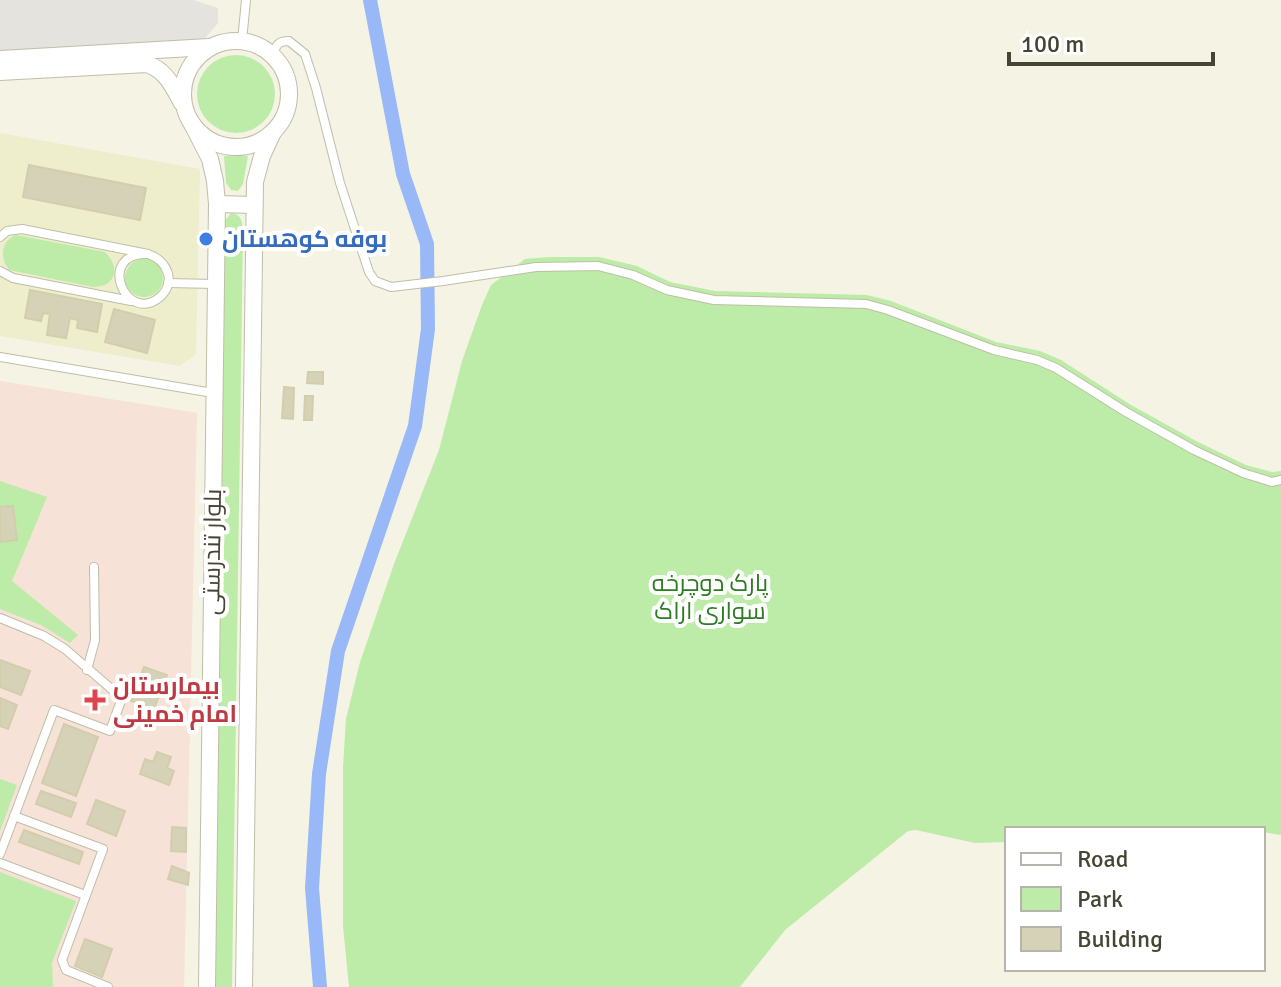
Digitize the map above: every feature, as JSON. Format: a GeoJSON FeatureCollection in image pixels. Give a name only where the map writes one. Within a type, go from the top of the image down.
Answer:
{"type":"FeatureCollection","features":[{"type":"Feature","properties":{"kind":"street"},"geometry":{"type":"LineString","coordinates":[[0,72],[242,41],[259,46],[273,55],[283,69],[288,85],[288,102],[283,119],[273,132],[260,141],[245,146],[215,142],[201,134],[188,114],[183,89],[187,73],[196,58],[209,47]]}},
{"type":"Feature","properties":{"kind":"street"},"geometry":{"type":"LineString","coordinates":[[0,59],[140,56]]}},
{"type":"Feature","properties":{"kind":"street","name":"بلوار تندرستی"},"geometry":{"type":"LineString","coordinates":[[140,56],[166,76],[188,114],[210,159],[217,204],[207,987]]}},
{"type":"Feature","properties":{"kind":"street","name":"بلوار تندرستی"},"geometry":{"type":"LineString","coordinates":[[244,987],[254,205],[255,182],[273,132]]}},
{"type":"Feature","properties":{"kind":"street"},"geometry":{"type":"LineString","coordinates":[[217,204],[254,205]]}},
{"type":"Feature","properties":{"kind":"lane"},"geometry":{"type":"LineString","coordinates":[[242,41],[246,0]]}},
{"type":"Feature","properties":{"kind":"lane"},"geometry":{"type":"LineString","coordinates":[[273,55],[281,41],[289,41],[305,54],[326,119],[340,183],[369,272],[375,281],[391,287],[536,267],[598,266],[633,275],[667,290],[714,300],[866,304],[994,350],[1056,368],[1194,450],[1243,473],[1272,482],[1281,480]]}},
{"type":"Feature","properties":{"kind":"lane"},"geometry":{"type":"LineString","coordinates":[[0,271],[13,278],[139,303],[147,303],[161,296],[169,275],[162,261],[148,254],[22,229],[1,233]]}},
{"type":"Feature","properties":{"kind":"lane"},"geometry":{"type":"LineString","coordinates":[[139,303],[121,289],[119,273],[127,260],[141,253],[148,254]]}},
{"type":"Feature","properties":{"kind":"lane"},"geometry":{"type":"LineString","coordinates":[[168,283],[215,284]]}},
{"type":"Feature","properties":{"kind":"lane"},"geometry":{"type":"LineString","coordinates":[[0,357],[213,393]]}},
{"type":"Feature","properties":{"kind":"lane"},"geometry":{"type":"LineString","coordinates":[[87,670],[95,640],[94,567]]}},
{"type":"Feature","properties":{"kind":"lane"},"geometry":{"type":"LineString","coordinates":[[0,618],[44,636],[65,649],[122,698],[110,731],[54,710],[0,854]]}},
{"type":"Feature","properties":{"kind":"lane"},"geometry":{"type":"LineString","coordinates":[[14,816],[103,849],[62,960],[66,970],[108,987]]}},
{"type":"Feature","properties":{"kind":"lane"},"geometry":{"type":"LineString","coordinates":[[0,863],[85,895]]}},
{"type":"Feature","properties":{"kind":"shaded area"},"geometry":{"type":"Polygon","coordinates":[[[0,0],[193,0],[218,8],[218,23],[200,44],[0,53],[0,0]]]}},
{"type":"Feature","properties":{"kind":"shaded area"},"geometry":{"type":"Polygon","coordinates":[[[0,133],[200,169],[196,354],[180,366],[0,336],[0,133]]]}},
{"type":"Feature","properties":{"kind":"shaded area","name":"بیمارستان امام خمینی"},"geometry":{"type":"Polygon","coordinates":[[[0,381],[197,413],[184,987],[0,987],[0,381]]]}},
{"type":"Feature","properties":{"kind":"green space"},"geometry":{"type":"Polygon","coordinates":[[[228,55],[244,55],[258,61],[269,72],[275,94],[269,116],[258,127],[244,133],[228,133],[214,127],[203,116],[197,102],[197,86],[203,72],[214,61],[228,55]]]}},
{"type":"Feature","properties":{"kind":"green space"},"geometry":{"type":"Polygon","coordinates":[[[224,156],[248,156],[243,184],[238,191],[231,190],[226,183],[224,156]]]}},
{"type":"Feature","properties":{"kind":"green space"},"geometry":{"type":"Polygon","coordinates":[[[231,213],[240,218],[243,230],[232,987],[215,987],[225,221],[231,213]]]}},
{"type":"Feature","properties":{"kind":"green space"},"geometry":{"type":"Polygon","coordinates":[[[16,235],[105,252],[113,264],[114,276],[107,284],[93,287],[9,270],[4,261],[4,246],[16,235]]]}},
{"type":"Feature","properties":{"kind":"green space","name":"پارک دوچرخه سواری اراک"},"geometry":{"type":"Polygon","coordinates":[[[599,257],[637,266],[670,282],[715,291],[867,295],[891,301],[996,342],[1040,351],[1061,360],[1131,405],[1198,442],[1246,465],[1272,472],[1281,471],[1281,835],[1265,832],[1265,827],[1005,827],[1005,842],[975,843],[908,831],[785,930],[740,987],[349,987],[343,926],[346,719],[360,662],[439,450],[462,361],[482,305],[491,285],[525,259],[599,257]]]}},
{"type":"Feature","properties":{"kind":"green space"},"geometry":{"type":"Polygon","coordinates":[[[144,259],[157,265],[163,278],[157,291],[144,297],[131,291],[125,278],[131,265],[144,259]]]}},
{"type":"Feature","properties":{"kind":"green space"},"geometry":{"type":"Polygon","coordinates":[[[0,481],[47,497],[12,581],[78,635],[70,643],[41,625],[0,609],[0,481]]]}},
{"type":"Feature","properties":{"kind":"green space"},"geometry":{"type":"Polygon","coordinates":[[[0,779],[17,785],[0,831],[0,779]]]}},
{"type":"Feature","properties":{"kind":"green space"},"geometry":{"type":"Polygon","coordinates":[[[0,872],[76,901],[52,963],[53,987],[0,987],[0,872]]]}},
{"type":"Feature","properties":{"kind":"building"},"geometry":{"type":"Polygon","coordinates":[[[29,165],[146,188],[140,220],[23,197],[29,165]]]}},
{"type":"Feature","properties":{"kind":"building"},"geometry":{"type":"Polygon","coordinates":[[[30,290],[102,304],[97,332],[77,328],[78,320],[70,318],[66,338],[47,335],[50,314],[43,313],[41,321],[25,318],[30,290]]]}},
{"type":"Feature","properties":{"kind":"building"},"geometry":{"type":"Polygon","coordinates":[[[114,309],[155,320],[147,353],[105,342],[114,309]]]}},
{"type":"Feature","properties":{"kind":"building"},"geometry":{"type":"Polygon","coordinates":[[[308,372],[323,372],[323,384],[307,383],[308,372]]]}},
{"type":"Feature","properties":{"kind":"building"},"geometry":{"type":"Polygon","coordinates":[[[284,387],[294,388],[293,419],[282,418],[284,387]]]}},
{"type":"Feature","properties":{"kind":"building"},"geometry":{"type":"Polygon","coordinates":[[[305,396],[313,396],[312,420],[304,420],[305,396]]]}},
{"type":"Feature","properties":{"kind":"building"},"geometry":{"type":"Polygon","coordinates":[[[13,506],[17,540],[0,542],[0,507],[13,506]]]}},
{"type":"Feature","properties":{"kind":"building"},"geometry":{"type":"Polygon","coordinates":[[[0,660],[30,671],[21,695],[0,687],[0,660]]]}},
{"type":"Feature","properties":{"kind":"building"},"geometry":{"type":"Polygon","coordinates":[[[144,667],[167,675],[154,709],[131,701],[144,667]]]}},
{"type":"Feature","properties":{"kind":"building"},"geometry":{"type":"Polygon","coordinates":[[[0,698],[17,705],[8,729],[0,726],[0,698]]]}},
{"type":"Feature","properties":{"kind":"building"},"geometry":{"type":"Polygon","coordinates":[[[64,724],[98,737],[76,796],[42,783],[64,724]]]}},
{"type":"Feature","properties":{"kind":"building"},"geometry":{"type":"Polygon","coordinates":[[[157,752],[171,757],[167,768],[174,771],[169,785],[140,774],[145,759],[153,762],[157,752]]]}},
{"type":"Feature","properties":{"kind":"building"},"geometry":{"type":"Polygon","coordinates":[[[41,791],[76,803],[71,817],[36,804],[41,791]]]}},
{"type":"Feature","properties":{"kind":"building"},"geometry":{"type":"Polygon","coordinates":[[[96,800],[125,811],[116,836],[87,824],[96,800]]]}},
{"type":"Feature","properties":{"kind":"building"},"geometry":{"type":"Polygon","coordinates":[[[172,827],[186,828],[186,852],[171,851],[172,827]]]}},
{"type":"Feature","properties":{"kind":"building"},"geometry":{"type":"Polygon","coordinates":[[[24,830],[83,852],[79,864],[19,842],[24,830]]]}},
{"type":"Feature","properties":{"kind":"building"},"geometry":{"type":"Polygon","coordinates":[[[172,866],[189,873],[188,885],[168,879],[172,866]]]}},
{"type":"Feature","properties":{"kind":"building"},"geometry":{"type":"Polygon","coordinates":[[[85,939],[112,949],[102,977],[75,966],[85,939]]]}},
{"type":"Feature","properties":{"kind":"waterway"},"geometry":{"type":"LineString","coordinates":[[320,987],[312,888],[319,774],[338,651],[415,426],[428,329],[427,244],[403,174],[370,0]]}},
{"type":"Feature","properties":{"kind":"place","name":"بوفه کوهستان"},"geometry":{"type":"Point","coordinates":[206,239]}},
{"type":"Feature","properties":{"kind":"place","name":"بیمارستان امام خمینی"},"geometry":{"type":"Point","coordinates":[95,700]}}]}
